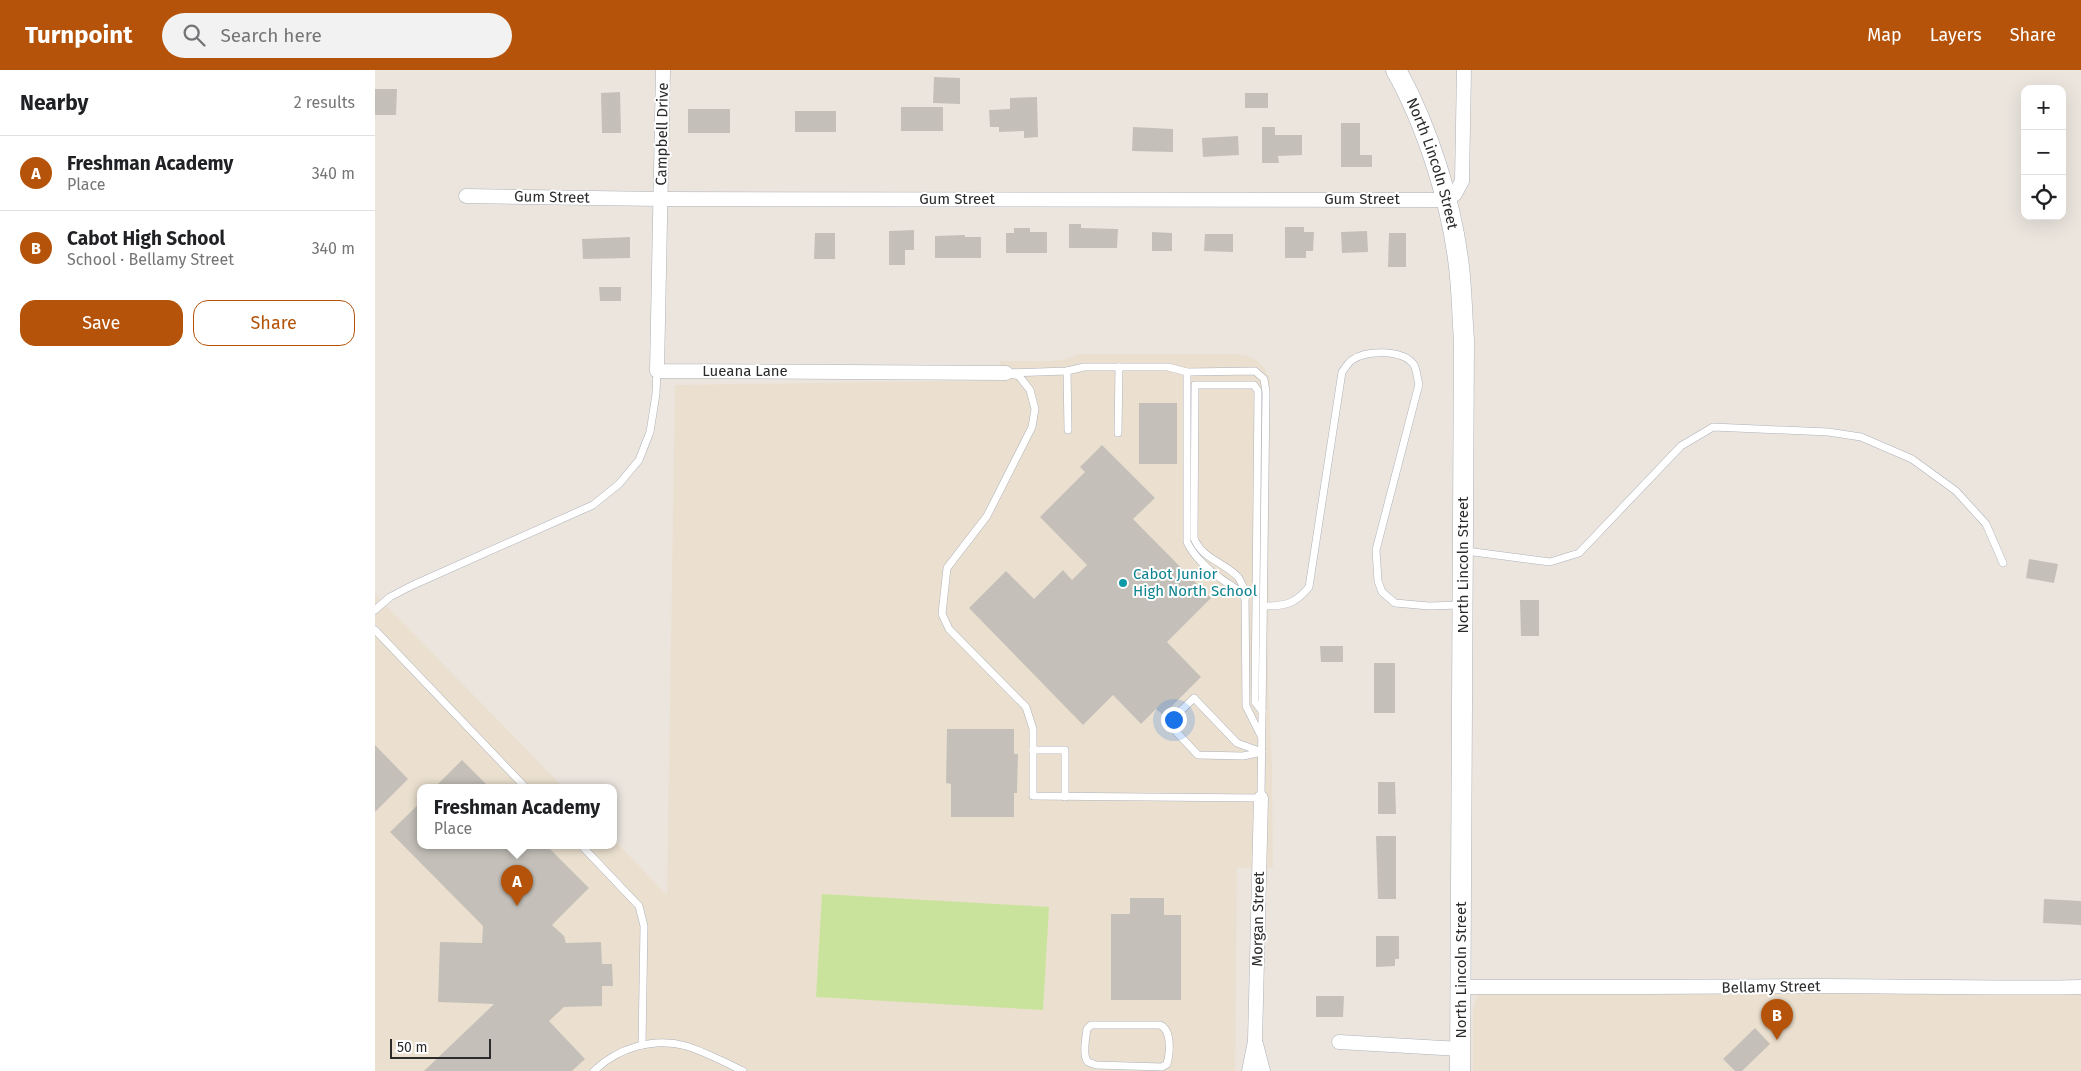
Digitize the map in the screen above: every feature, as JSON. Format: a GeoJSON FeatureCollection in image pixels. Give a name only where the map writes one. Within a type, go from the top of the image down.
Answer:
{"type":"FeatureCollection","features":[{"type":"Feature","properties":{"kind":"street","name":"Campbell Drive"},"geometry":{"type":"LineString","coordinates":[[661,199],[663,70]]}},
{"type":"Feature","properties":{"kind":"street","name":"North Lincoln Street"},"geometry":{"type":"LineString","coordinates":[[1396,70],[1424,132],[1447,200],[1459,268],[1463,340],[1460,1071]]}},
{"type":"Feature","properties":{"kind":"street"},"geometry":{"type":"LineString","coordinates":[[1447,200],[1455,194],[1462,181],[1463,70]]}},
{"type":"Feature","properties":{"kind":"street","name":"Gum Street"},"geometry":{"type":"LineString","coordinates":[[466,196],[661,199],[1447,200]]}},
{"type":"Feature","properties":{"kind":"street"},"geometry":{"type":"LineString","coordinates":[[657,371],[661,199]]}},
{"type":"Feature","properties":{"kind":"street","name":"Lueana Lane"},"geometry":{"type":"LineString","coordinates":[[657,371],[1006,373]]}},
{"type":"Feature","properties":{"kind":"street","name":"Morgan Street"},"geometry":{"type":"LineString","coordinates":[[1249,1071],[1255,1041],[1261,798]]}},
{"type":"Feature","properties":{"kind":"street","name":"Bellamy Street"},"geometry":{"type":"LineString","coordinates":[[1461,987],[2081,987]]}},
{"type":"Feature","properties":{"kind":"street","name":"Morgan Street"},"geometry":{"type":"LineString","coordinates":[[1255,1041],[1263,1071]]}},
{"type":"Feature","properties":{"kind":"street"},"geometry":{"type":"LineString","coordinates":[[1339,1042],[1461,1049]]}},
{"type":"Feature","properties":{"kind":"lane"},"geometry":{"type":"LineString","coordinates":[[1264,606],[1283,606],[1300,598],[1309,586],[1342,372],[1351,360],[1366,354],[1394,354],[1405,358],[1414,365],[1419,384],[1376,550],[1378,581],[1382,592],[1395,603],[1429,606],[1463,605]]}},
{"type":"Feature","properties":{"kind":"lane"},"geometry":{"type":"LineString","coordinates":[[1084,367],[1168,367],[1187,372],[1255,371],[1264,379],[1264,606],[1261,798],[1033,796],[1033,729],[1026,707],[949,629],[942,614],[947,568],[987,516],[1032,427],[1035,409],[1030,390],[1019,376],[1006,373],[1067,371],[1084,367]]}},
{"type":"Feature","properties":{"kind":"lane"},"geometry":{"type":"LineString","coordinates":[[1118,433],[1119,367]]}},
{"type":"Feature","properties":{"kind":"lane"},"geometry":{"type":"LineString","coordinates":[[375,610],[390,597],[411,586],[593,505],[619,484],[639,460],[650,432],[656,394],[657,371]]}},
{"type":"Feature","properties":{"kind":"lane"},"geometry":{"type":"LineString","coordinates":[[1067,371],[1068,430]]}},
{"type":"Feature","properties":{"kind":"lane"},"geometry":{"type":"LineString","coordinates":[[1187,372],[1187,542],[1191,551],[1219,577],[1240,591],[1247,600]]}},
{"type":"Feature","properties":{"kind":"lane"},"geometry":{"type":"LineString","coordinates":[[1262,712],[1255,702],[1258,392],[1255,385],[1195,385],[1194,538],[1197,547],[1238,578],[1245,591],[1247,600],[1246,706],[1262,738]]}},
{"type":"Feature","properties":{"kind":"lane"},"geometry":{"type":"LineString","coordinates":[[1463,551],[1550,562],[1579,552],[1681,446],[1713,427],[1828,432],[1861,437],[1912,459],[1956,491],[1986,524],[2003,563]]}},
{"type":"Feature","properties":{"kind":"lane"},"geometry":{"type":"LineString","coordinates":[[375,630],[522,784]]}},
{"type":"Feature","properties":{"kind":"lane"},"geometry":{"type":"LineString","coordinates":[[1194,698],[1237,743],[1262,752],[1243,756],[1198,755],[1168,723],[1194,698]]}},
{"type":"Feature","properties":{"kind":"lane"},"geometry":{"type":"LineString","coordinates":[[1033,750],[1065,750],[1065,797]]}},
{"type":"Feature","properties":{"kind":"lane"},"geometry":{"type":"LineString","coordinates":[[585,849],[639,906],[644,926],[643,1045]]}},
{"type":"Feature","properties":{"kind":"lane"},"geometry":{"type":"LineString","coordinates":[[1091,1025],[1160,1025],[1165,1027],[1168,1032],[1169,1058],[1167,1064],[1162,1067],[1141,1069],[1096,1065],[1088,1062],[1085,1058],[1087,1028],[1091,1025]]}},
{"type":"Feature","properties":{"kind":"lane"},"geometry":{"type":"LineString","coordinates":[[594,1071],[613,1056],[643,1045],[664,1043],[685,1046],[743,1071]]}},
{"type":"Feature","properties":{"kind":"shaded area"},"geometry":{"type":"Polygon","coordinates":[[[1080,354],[1237,354],[1248,356],[1258,361],[1270,379],[1268,680],[1272,766],[1273,868],[1237,868],[1235,1071],[375,1071],[375,594],[560,784],[417,784],[417,849],[617,849],[617,843],[667,895],[675,385],[1000,380],[1000,361],[1063,360],[1080,354]]]}},
{"type":"Feature","properties":{"kind":"shaded area"},"geometry":{"type":"Polygon","coordinates":[[[2081,991],[2081,1071],[1473,1071],[1473,1009],[1481,992],[2081,991]]]}},
{"type":"Feature","properties":{"kind":"green space"},"geometry":{"type":"Polygon","coordinates":[[[822,894],[1049,907],[1043,1010],[816,997],[822,894]]]}},
{"type":"Feature","properties":{"kind":"building"},"geometry":{"type":"Polygon","coordinates":[[[934,77],[960,78],[960,104],[933,103],[934,77]]]}},
{"type":"Feature","properties":{"kind":"building"},"geometry":{"type":"Polygon","coordinates":[[[375,89],[397,89],[396,115],[375,115],[375,89]]]}},
{"type":"Feature","properties":{"kind":"building"},"geometry":{"type":"Polygon","coordinates":[[[620,92],[621,133],[602,133],[601,93],[620,92]]]}},
{"type":"Feature","properties":{"kind":"building"},"geometry":{"type":"Polygon","coordinates":[[[1245,93],[1268,93],[1268,108],[1245,108],[1245,93]]]}},
{"type":"Feature","properties":{"kind":"building"},"geometry":{"type":"Polygon","coordinates":[[[1037,97],[1038,137],[1024,138],[1024,131],[999,132],[999,127],[990,127],[989,110],[1010,109],[1010,98],[1037,97]]]}},
{"type":"Feature","properties":{"kind":"building"},"geometry":{"type":"Polygon","coordinates":[[[901,107],[943,107],[943,131],[901,131],[901,107]]]}},
{"type":"Feature","properties":{"kind":"building"},"geometry":{"type":"Polygon","coordinates":[[[688,109],[730,109],[730,133],[688,133],[688,109]]]}},
{"type":"Feature","properties":{"kind":"building"},"geometry":{"type":"Polygon","coordinates":[[[795,111],[836,111],[836,132],[795,132],[795,111]]]}},
{"type":"Feature","properties":{"kind":"building"},"geometry":{"type":"Polygon","coordinates":[[[1341,123],[1360,123],[1360,155],[1372,155],[1372,167],[1341,167],[1341,123]]]}},
{"type":"Feature","properties":{"kind":"building"},"geometry":{"type":"Polygon","coordinates":[[[1133,127],[1173,129],[1173,152],[1132,151],[1133,127]]]}},
{"type":"Feature","properties":{"kind":"building"},"geometry":{"type":"Polygon","coordinates":[[[1262,127],[1275,127],[1275,135],[1302,135],[1302,155],[1278,156],[1279,163],[1262,163],[1262,127]]]}},
{"type":"Feature","properties":{"kind":"building"},"geometry":{"type":"Polygon","coordinates":[[[1238,136],[1239,155],[1203,157],[1202,138],[1238,136]]]}},
{"type":"Feature","properties":{"kind":"building"},"geometry":{"type":"Polygon","coordinates":[[[1069,224],[1081,224],[1081,228],[1118,229],[1117,248],[1069,248],[1069,224]]]}},
{"type":"Feature","properties":{"kind":"building"},"geometry":{"type":"Polygon","coordinates":[[[1285,227],[1304,227],[1304,232],[1314,232],[1313,251],[1306,251],[1306,258],[1285,258],[1285,227]]]}},
{"type":"Feature","properties":{"kind":"building"},"geometry":{"type":"Polygon","coordinates":[[[1014,228],[1030,228],[1030,232],[1047,232],[1047,253],[1006,253],[1006,233],[1014,233],[1014,228]]]}},
{"type":"Feature","properties":{"kind":"building"},"geometry":{"type":"Polygon","coordinates":[[[914,230],[914,250],[905,250],[905,265],[889,265],[889,231],[914,230]]]}},
{"type":"Feature","properties":{"kind":"building"},"geometry":{"type":"Polygon","coordinates":[[[1367,231],[1368,252],[1342,253],[1341,232],[1367,231]]]}},
{"type":"Feature","properties":{"kind":"building"},"geometry":{"type":"Polygon","coordinates":[[[1152,232],[1172,233],[1172,251],[1152,251],[1152,232]]]}},
{"type":"Feature","properties":{"kind":"building"},"geometry":{"type":"Polygon","coordinates":[[[815,233],[835,233],[835,259],[814,259],[815,233]]]}},
{"type":"Feature","properties":{"kind":"building"},"geometry":{"type":"Polygon","coordinates":[[[1389,233],[1406,233],[1406,267],[1388,267],[1389,233]]]}},
{"type":"Feature","properties":{"kind":"building"},"geometry":{"type":"Polygon","coordinates":[[[1205,234],[1233,234],[1233,252],[1204,251],[1205,234]]]}},
{"type":"Feature","properties":{"kind":"building"},"geometry":{"type":"Polygon","coordinates":[[[965,235],[965,237],[981,237],[981,258],[935,258],[935,236],[965,235]]]}},
{"type":"Feature","properties":{"kind":"building"},"geometry":{"type":"Polygon","coordinates":[[[630,237],[630,258],[583,259],[582,239],[630,237]]]}},
{"type":"Feature","properties":{"kind":"building"},"geometry":{"type":"Polygon","coordinates":[[[599,287],[621,287],[621,301],[600,301],[599,287]]]}},
{"type":"Feature","properties":{"kind":"building"},"geometry":{"type":"Polygon","coordinates":[[[1139,403],[1177,403],[1177,464],[1139,464],[1139,403]]]}},
{"type":"Feature","properties":{"kind":"building","name":"Cabot Junior High North School"},"geometry":{"type":"Polygon","coordinates":[[[1102,445],[1155,498],[1133,519],[1211,598],[1167,642],[1201,677],[1163,715],[1156,709],[1141,724],[1113,695],[1083,725],[969,608],[1006,571],[1034,599],[1063,570],[1072,580],[1087,565],[1040,517],[1085,472],[1080,467],[1102,445]]]}},
{"type":"Feature","properties":{"kind":"building"},"geometry":{"type":"Polygon","coordinates":[[[2029,559],[2058,564],[2054,583],[2026,578],[2029,559]]]}},
{"type":"Feature","properties":{"kind":"building"},"geometry":{"type":"Polygon","coordinates":[[[1520,600],[1539,600],[1539,636],[1521,636],[1520,600]]]}},
{"type":"Feature","properties":{"kind":"building"},"geometry":{"type":"Polygon","coordinates":[[[1320,646],[1343,646],[1343,662],[1321,662],[1320,646]]]}},
{"type":"Feature","properties":{"kind":"building"},"geometry":{"type":"Polygon","coordinates":[[[1374,663],[1395,663],[1395,713],[1374,713],[1374,663]]]}},
{"type":"Feature","properties":{"kind":"building"},"geometry":{"type":"Polygon","coordinates":[[[947,729],[1014,729],[1014,754],[1018,754],[1017,793],[1014,793],[1014,817],[951,817],[951,784],[946,783],[947,729]]]}},
{"type":"Feature","properties":{"kind":"building"},"geometry":{"type":"Polygon","coordinates":[[[375,745],[408,779],[375,812],[375,745]]]}},
{"type":"Feature","properties":{"kind":"building"},"geometry":{"type":"Polygon","coordinates":[[[462,760],[486,784],[438,784],[462,760]]]}},
{"type":"Feature","properties":{"kind":"building"},"geometry":{"type":"Polygon","coordinates":[[[1378,782],[1395,782],[1396,814],[1378,814],[1378,782]]]}},
{"type":"Feature","properties":{"kind":"building"},"geometry":{"type":"Polygon","coordinates":[[[417,806],[417,849],[550,849],[589,888],[552,925],[564,936],[566,943],[601,942],[602,964],[612,964],[613,986],[602,986],[602,1006],[564,1007],[549,1021],[585,1059],[572,1071],[424,1071],[494,1004],[438,1002],[440,942],[482,943],[483,926],[390,832],[417,806]]]}},
{"type":"Feature","properties":{"kind":"building"},"geometry":{"type":"Polygon","coordinates":[[[1376,836],[1396,836],[1396,899],[1378,899],[1376,836]]]}},
{"type":"Feature","properties":{"kind":"building"},"geometry":{"type":"Polygon","coordinates":[[[1130,898],[1164,898],[1164,915],[1181,915],[1181,1000],[1111,1000],[1111,914],[1130,914],[1130,898]]]}},
{"type":"Feature","properties":{"kind":"building"},"geometry":{"type":"Polygon","coordinates":[[[2044,899],[2081,901],[2081,925],[2043,923],[2044,899]]]}},
{"type":"Feature","properties":{"kind":"building"},"geometry":{"type":"Polygon","coordinates":[[[1376,936],[1399,936],[1399,959],[1395,959],[1395,966],[1376,967],[1376,936]]]}},
{"type":"Feature","properties":{"kind":"building"},"geometry":{"type":"Polygon","coordinates":[[[1316,996],[1344,996],[1343,1017],[1316,1017],[1316,996]]]}},
{"type":"Feature","properties":{"kind":"building"},"geometry":{"type":"Polygon","coordinates":[[[1755,1028],[1770,1044],[1742,1071],[1735,1071],[1723,1059],[1755,1028]]]}},
{"type":"Feature","properties":{"kind":"place","name":"Cabot Junior High North School"},"geometry":{"type":"Point","coordinates":[1123,583]}},
{"type":"Feature","properties":{"kind":"place","name":"Freshman Academy"},"geometry":{"type":"Point","coordinates":[517,906]}},
{"type":"Feature","properties":{"kind":"place","name":"Cabot High School"},"geometry":{"type":"Point","coordinates":[1777,1040]}}]}
